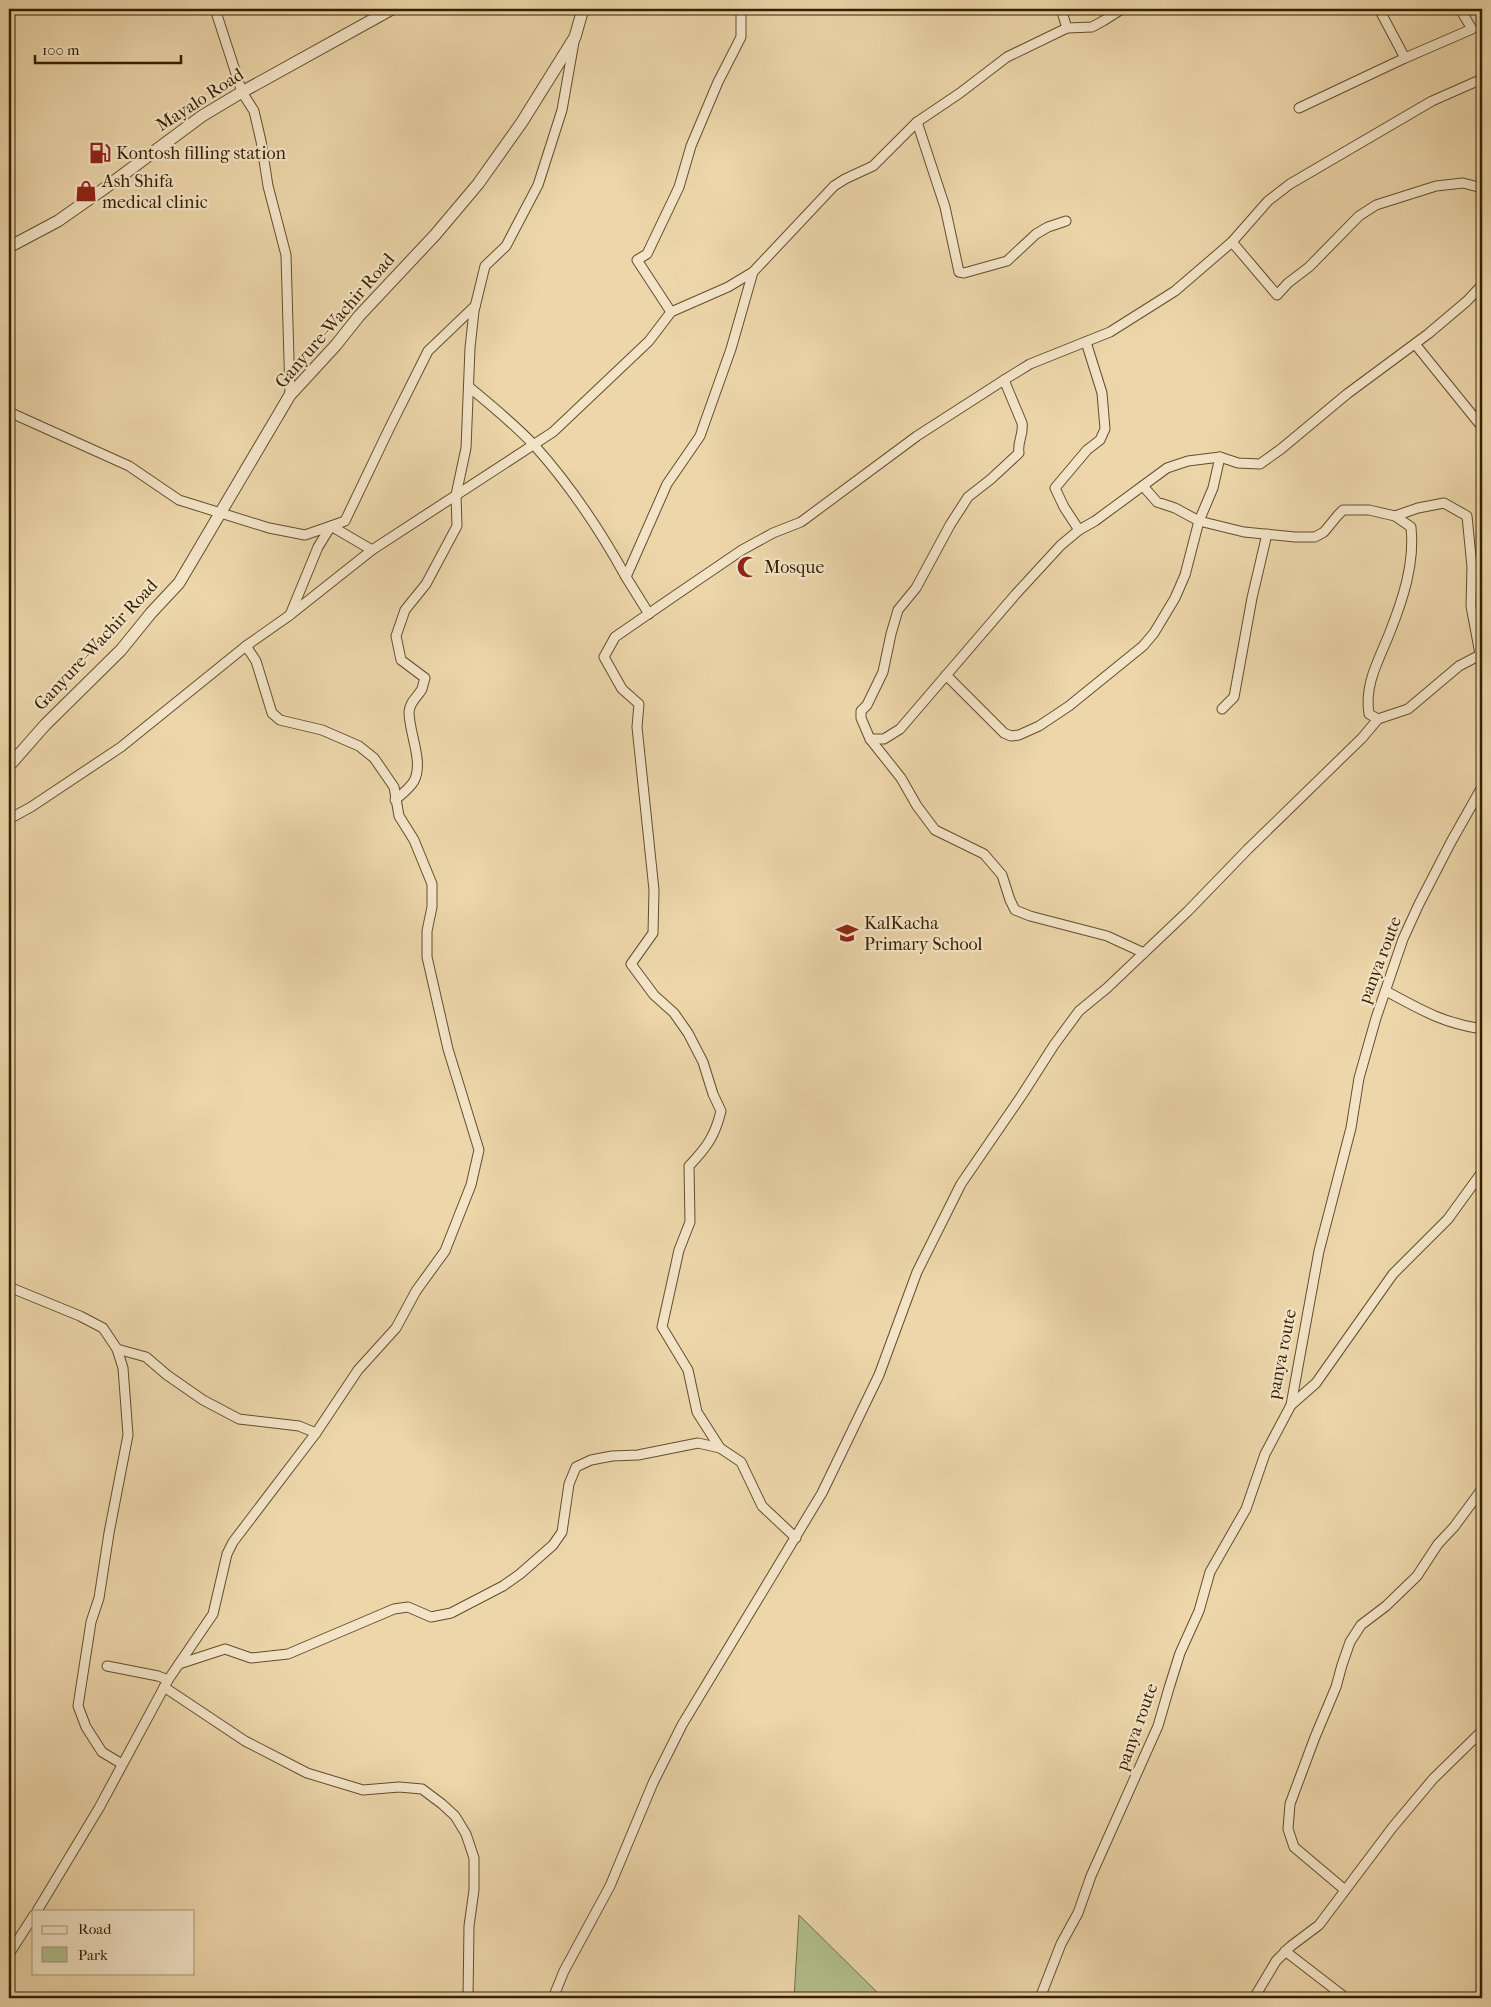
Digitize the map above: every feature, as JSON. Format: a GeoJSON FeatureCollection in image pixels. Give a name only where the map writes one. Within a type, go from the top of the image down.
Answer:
{"type":"FeatureCollection","features":[{"type":"Feature","properties":{"kind":"street"},"geometry":{"type":"LineString","coordinates":[[216,9],[242,92],[254,111],[268,186],[286,255],[290,395]]}},
{"type":"Feature","properties":{"kind":"street","name":"Mayalo Road"},"geometry":{"type":"LineString","coordinates":[[9,247],[58,221],[202,116],[392,9]]}},
{"type":"Feature","properties":{"kind":"street","name":"Ganyure-Wachir Road"},"geometry":{"type":"LineString","coordinates":[[9,766],[45,725],[121,650],[151,612],[179,583],[290,395],[336,345],[359,316],[435,235],[478,184],[522,122],[575,37],[583,9]]}},
{"type":"Feature","properties":{"kind":"street"},"geometry":{"type":"LineString","coordinates":[[671,312],[637,260],[647,254],[679,187],[691,146],[718,82],[741,37],[741,9]]}},
{"type":"Feature","properties":{"kind":"street"},"geometry":{"type":"LineString","coordinates":[[1062,9],[1067,28]]}},
{"type":"Feature","properties":{"kind":"street"},"geometry":{"type":"LineString","coordinates":[[9,819],[31,808],[121,746],[246,646],[290,615],[372,550],[553,432],[649,341],[671,312],[728,287],[753,272],[834,186],[873,166],[917,122],[960,93],[1007,57],[1067,28],[1092,27],[1104,22],[1122,9]]}},
{"type":"Feature","properties":{"kind":"street"},"geometry":{"type":"LineString","coordinates":[[1379,9],[1405,58]]}},
{"type":"Feature","properties":{"kind":"street"},"geometry":{"type":"LineString","coordinates":[[1299,108],[1472,29],[1460,9]]}},
{"type":"Feature","properties":{"kind":"street"},"geometry":{"type":"LineString","coordinates":[[395,800],[414,782],[416,774],[416,749],[411,733],[409,712],[411,702],[422,689],[425,678],[402,660],[396,636],[405,610],[426,584],[457,526],[456,495],[466,448],[470,348],[476,306],[485,266],[506,246],[538,185],[562,110],[575,37]]}},
{"type":"Feature","properties":{"kind":"street"},"geometry":{"type":"LineString","coordinates":[[720,1448],[697,1412],[688,1370],[662,1327],[679,1250],[690,1222],[689,1166],[710,1143],[717,1130],[722,1111],[713,1094],[703,1062],[688,1033],[674,1012],[654,995],[630,964],[653,934],[654,890],[638,745],[639,704],[622,688],[604,657],[615,637],[742,550],[772,533],[801,522],[917,436],[1004,380],[1030,364],[1110,332],[1175,291],[1232,242],[1268,200],[1290,184],[1432,101],[1482,79]]}},
{"type":"Feature","properties":{"kind":"street"},"geometry":{"type":"LineString","coordinates":[[917,122],[946,207],[958,272],[964,273],[1007,261],[1042,230],[1066,221]]}},
{"type":"Feature","properties":{"kind":"street"},"geometry":{"type":"LineString","coordinates":[[1232,242],[1277,295],[1288,283],[1309,267],[1359,216],[1376,205],[1436,186],[1463,182],[1482,188]]}},
{"type":"Feature","properties":{"kind":"street"},"geometry":{"type":"LineString","coordinates":[[626,577],[666,484],[700,436],[731,349],[753,272]]}},
{"type":"Feature","properties":{"kind":"street"},"geometry":{"type":"LineString","coordinates":[[870,739],[884,739],[900,729],[1052,555],[1079,530],[1167,468],[1188,461],[1220,457],[1238,463],[1260,464],[1347,394],[1415,344],[1467,301],[1482,285]]}},
{"type":"Feature","properties":{"kind":"street"},"geometry":{"type":"LineString","coordinates":[[9,412],[129,466],[179,500],[269,528],[305,535],[345,521],[428,351],[476,306]]}},
{"type":"Feature","properties":{"kind":"street"},"geometry":{"type":"LineString","coordinates":[[1079,530],[1064,507],[1055,488],[1087,450],[1100,440],[1105,429],[1102,393],[1086,342]]}},
{"type":"Feature","properties":{"kind":"street"},"geometry":{"type":"LineString","coordinates":[[1415,344],[1482,427]]}},
{"type":"Feature","properties":{"kind":"street"},"geometry":{"type":"LineString","coordinates":[[1004,380],[1022,423],[1023,431],[1017,443],[1018,453],[991,479],[968,497],[938,546],[916,588],[898,610],[890,634],[883,672],[867,705],[861,711],[861,718],[870,739],[901,778],[917,806],[935,830],[984,854],[1002,874],[1015,910],[1039,919],[1107,936],[1144,953]]}},
{"type":"Feature","properties":{"kind":"street"},"geometry":{"type":"LineString","coordinates":[[469,386],[534,446],[599,529],[649,614]]}},
{"type":"Feature","properties":{"kind":"street"},"geometry":{"type":"LineString","coordinates":[[946,675],[1004,733],[1011,736],[1019,735],[1039,726],[1069,706],[1143,646],[1154,633],[1175,598],[1185,575],[1199,521],[1213,488],[1220,457]]}},
{"type":"Feature","properties":{"kind":"street"},"geometry":{"type":"LineString","coordinates":[[1143,486],[1157,502],[1175,508],[1199,521],[1244,532],[1315,537],[1324,532],[1338,514],[1349,509],[1369,510],[1395,516],[1411,527],[1412,558],[1396,614],[1370,678],[1367,704],[1369,714],[1378,719]]}},
{"type":"Feature","properties":{"kind":"street"},"geometry":{"type":"LineString","coordinates":[[553,1998],[564,1971],[610,1886],[653,1783],[682,1725],[822,1493],[879,1375],[917,1272],[961,1184],[1054,1045],[1079,1011],[1188,912],[1248,849],[1356,745],[1378,719],[1408,709],[1434,685],[1459,666],[1481,654],[1471,606],[1472,567],[1466,516],[1444,503],[1418,508],[1395,516]]}},
{"type":"Feature","properties":{"kind":"street"},"geometry":{"type":"LineString","coordinates":[[331,526],[372,550]]}},
{"type":"Feature","properties":{"kind":"street"},"geometry":{"type":"LineString","coordinates":[[290,615],[318,547],[331,526]]}},
{"type":"Feature","properties":{"kind":"street"},"geometry":{"type":"LineString","coordinates":[[1222,709],[1234,697],[1252,598],[1267,534]]}},
{"type":"Feature","properties":{"kind":"street"},"geometry":{"type":"LineString","coordinates":[[37,1910],[99,1808],[166,1684],[213,1614],[227,1554],[233,1542],[316,1433],[358,1370],[396,1328],[416,1291],[445,1251],[471,1185],[479,1150],[448,1049],[427,958],[427,931],[432,907],[432,884],[414,840],[399,816],[394,787],[374,758],[359,746],[322,730],[280,720],[272,713],[256,661],[246,646]]}},
{"type":"Feature","properties":{"kind":"street","name":"panya route"},"geometry":{"type":"LineString","coordinates":[[1040,1998],[1061,1944],[1078,1913],[1091,1876],[1128,1797],[1158,1726],[1168,1688],[1180,1653],[1198,1611],[1210,1572],[1246,1509],[1265,1454],[1291,1405],[1319,1251],[1352,1128],[1359,1078],[1376,1018],[1404,939],[1419,904],[1482,787]]}},
{"type":"Feature","properties":{"kind":"street"},"geometry":{"type":"LineString","coordinates":[[1386,991],[1432,1016],[1458,1026],[1482,1029]]}},
{"type":"Feature","properties":{"kind":"street"},"geometry":{"type":"LineString","coordinates":[[1291,1405],[1316,1383],[1392,1274],[1448,1219],[1482,1172]]}},
{"type":"Feature","properties":{"kind":"street"},"geometry":{"type":"LineString","coordinates":[[9,1286],[80,1316],[103,1328],[117,1349],[123,1368],[128,1435],[99,1598],[91,1622],[78,1706],[86,1727],[102,1752],[122,1764]]}},
{"type":"Feature","properties":{"kind":"street"},"geometry":{"type":"LineString","coordinates":[[117,1349],[146,1358],[197,1396],[239,1419],[299,1426],[316,1433]]}},
{"type":"Feature","properties":{"kind":"street"},"geometry":{"type":"LineString","coordinates":[[179,1664],[225,1649],[251,1658],[288,1654],[394,1609],[408,1608],[432,1616],[451,1613],[514,1578],[553,1545],[562,1532],[568,1484],[576,1466],[591,1460],[612,1456],[638,1455],[698,1443],[720,1448],[741,1462],[762,1506],[796,1538]]}},
{"type":"Feature","properties":{"kind":"street"},"geometry":{"type":"LineString","coordinates":[[1345,1890],[1294,1847],[1288,1829],[1290,1804],[1336,1687],[1350,1642],[1361,1626],[1418,1576],[1438,1544],[1454,1527],[1482,1489]]}},
{"type":"Feature","properties":{"kind":"street"},"geometry":{"type":"LineString","coordinates":[[107,1666],[158,1676],[166,1684],[245,1741],[307,1773],[363,1790],[398,1787],[422,1789],[442,1804],[455,1816],[466,1834],[474,1858],[474,1890],[469,1926],[468,1998]]}},
{"type":"Feature","properties":{"kind":"street"},"geometry":{"type":"LineString","coordinates":[[1254,1998],[1276,1961],[1285,1951],[1319,1925],[1392,1828],[1434,1779],[1482,1731]]}},
{"type":"Feature","properties":{"kind":"street"},"geometry":{"type":"LineString","coordinates":[[9,1954],[32,1918]]}},
{"type":"Feature","properties":{"kind":"street"},"geometry":{"type":"LineString","coordinates":[[1285,1951],[1346,1998]]}},
{"type":"Feature","properties":{"kind":"green space"},"geometry":{"type":"Polygon","coordinates":[[[799,1915],[883,1998],[794,1998],[799,1915]]]}},
{"type":"Feature","properties":{"kind":"place","name":"Kontosh filling station"},"geometry":{"type":"Point","coordinates":[100,153]}},
{"type":"Feature","properties":{"kind":"place","name":"Ash Shifa medical clinic"},"geometry":{"type":"Point","coordinates":[86,191]}},
{"type":"Feature","properties":{"kind":"place","name":"Mosque"},"geometry":{"type":"Point","coordinates":[748,567]}},
{"type":"Feature","properties":{"kind":"place","name":"KalKacha Primary School"},"geometry":{"type":"Point","coordinates":[847,933]}}]}
